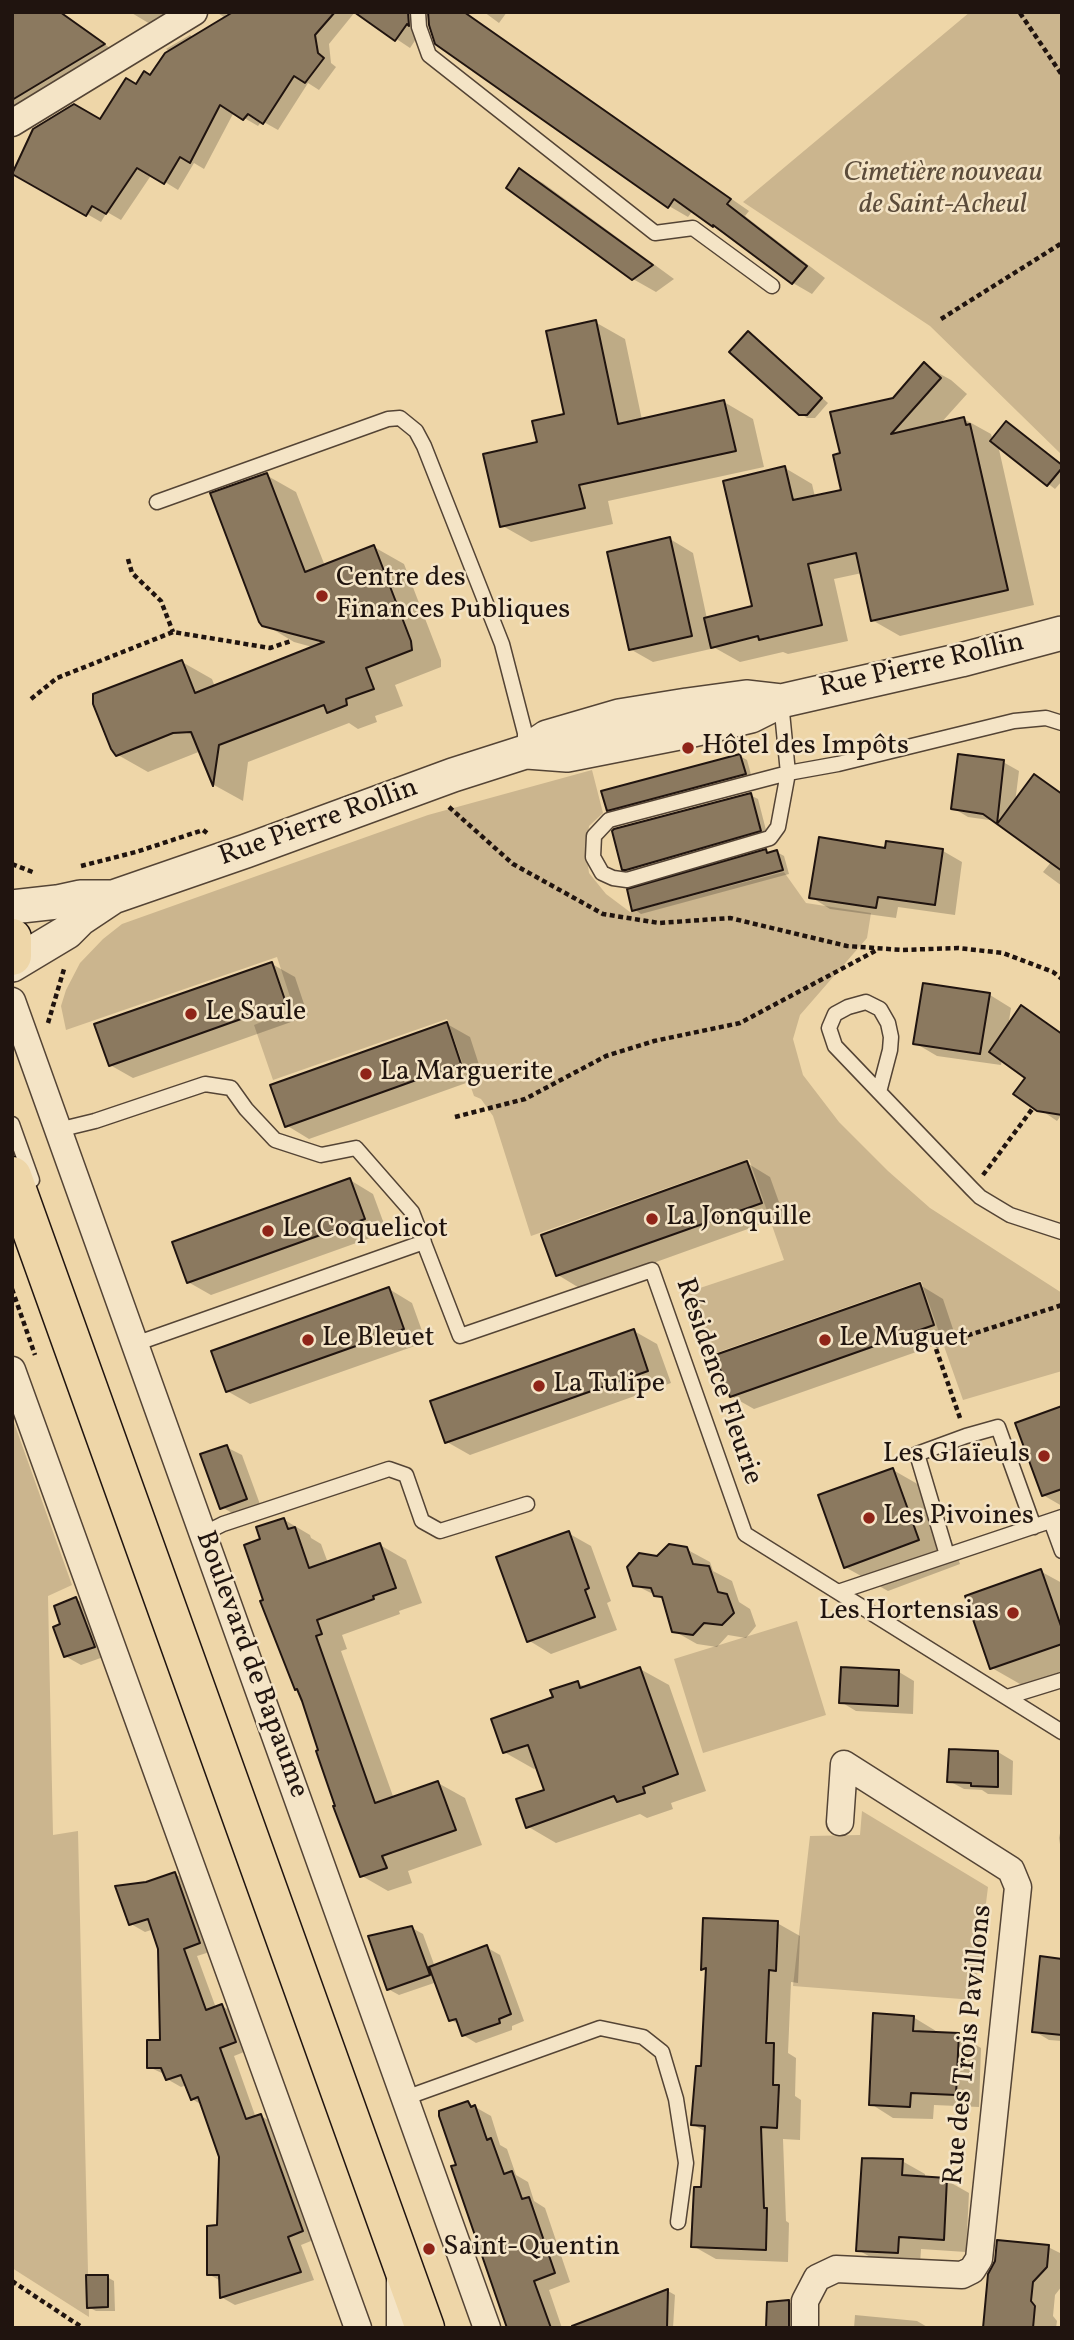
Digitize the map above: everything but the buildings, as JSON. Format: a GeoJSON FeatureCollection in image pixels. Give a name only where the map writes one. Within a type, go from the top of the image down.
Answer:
{"type":"FeatureCollection","features":[{"type":"Feature","properties":{"kind":"main road"},"geometry":{"type":"LineString","coordinates":[[12,938],[12,956]]}},
{"type":"Feature","properties":{"kind":"main road","name":"Boulevard de Bapaume"},"geometry":{"type":"LineString","coordinates":[[20,1188],[270,1898],[425,2328]]}},
{"type":"Feature","properties":{"kind":"street"},"geometry":{"type":"LineString","coordinates":[[12,122],[194,12]]}},
{"type":"Feature","properties":{"kind":"street","name":"Rue Pierre Rollin"},"geometry":{"type":"LineString","coordinates":[[12,965],[67,932],[80,919],[113,897],[524,752],[547,737],[619,716],[746,697],[781,701],[961,660],[1062,633]]}},
{"type":"Feature","properties":{"kind":"street","name":"Rue Pierre Rollin"},"geometry":{"type":"LineString","coordinates":[[12,907],[80,897],[113,897]]}},
{"type":"Feature","properties":{"kind":"street","name":"Boulevard de Bapaume"},"geometry":{"type":"LineString","coordinates":[[12,1001],[487,2328]]}},
{"type":"Feature","properties":{"kind":"street"},"geometry":{"type":"LineString","coordinates":[[12,1370],[358,2328]]}},
{"type":"Feature","properties":{"kind":"street","name":"Rue des Trois Pavillons"},"geometry":{"type":"LineString","coordinates":[[805,2328],[806,2301],[817,2278],[836,2269],[962,2275],[972,2270],[979,2259],[1018,1887],[1011,1870],[844,1764],[840,1822]]}},
{"type":"Feature","properties":{"kind":"street"},"geometry":{"type":"LineString","coordinates":[[400,2257],[400,2328]]}},
{"type":"Feature","properties":{"kind":"lane"},"geometry":{"type":"LineString","coordinates":[[418,12],[419,27],[429,55],[655,233],[693,228],[772,286]]}},
{"type":"Feature","properties":{"kind":"lane"},"geometry":{"type":"LineString","coordinates":[[157,502],[388,419],[400,418],[416,431],[424,446],[502,644],[525,733],[524,752]]}},
{"type":"Feature","properties":{"kind":"lane"},"geometry":{"type":"LineString","coordinates":[[781,701],[788,773],[778,827],[770,838],[627,880],[602,873],[593,857],[594,836],[609,820],[788,773],[838,764],[1014,721],[1046,718],[1062,723]]}},
{"type":"Feature","properties":{"kind":"lane"},"geometry":{"type":"LineString","coordinates":[[878,1092],[891,1037],[888,1023],[880,1009],[866,1002],[835,1014],[829,1028],[835,1046],[878,1092],[980,1197],[1010,1215],[1062,1232]]}},
{"type":"Feature","properties":{"kind":"lane","name":"Résidence Fleurie"},"geometry":{"type":"LineString","coordinates":[[58,1130],[95,1121],[205,1084],[230,1088],[275,1140],[320,1155],[356,1148],[412,1212],[460,1336],[652,1270],[745,1534],[1062,1732]]}},
{"type":"Feature","properties":{"kind":"lane"},"geometry":{"type":"LineString","coordinates":[[12,1124],[20,1188]]}},
{"type":"Feature","properties":{"kind":"lane"},"geometry":{"type":"LineString","coordinates":[[135,1344],[424,1242]]}},
{"type":"Feature","properties":{"kind":"lane"},"geometry":{"type":"LineString","coordinates":[[87,1339],[100,1419]]}},
{"type":"Feature","properties":{"kind":"lane"},"geometry":{"type":"LineString","coordinates":[[947,1555],[916,1454],[967,1436],[998,1427],[1034,1527]]}},
{"type":"Feature","properties":{"kind":"lane"},"geometry":{"type":"LineString","coordinates":[[203,1534],[223,1524],[389,1469],[406,1475],[422,1521],[439,1531],[527,1504]]}},
{"type":"Feature","properties":{"kind":"lane"},"geometry":{"type":"LineString","coordinates":[[838,1592],[1056,1519],[1062,1551]]}},
{"type":"Feature","properties":{"kind":"lane"},"geometry":{"type":"LineString","coordinates":[[1007,1697],[1062,1680]]}},
{"type":"Feature","properties":{"kind":"lane"},"geometry":{"type":"LineString","coordinates":[[405,2098],[600,2028],[643,2037],[662,2052],[676,2099],[686,2163],[678,2222]]}},
{"type":"Feature","properties":{"kind":"path"},"geometry":{"type":"LineString","coordinates":[[1020,13],[1062,75]]}},
{"type":"Feature","properties":{"kind":"path"},"geometry":{"type":"LineString","coordinates":[[941,319],[1062,243]]}},
{"type":"Feature","properties":{"kind":"path"},"geometry":{"type":"LineString","coordinates":[[128,559],[132,573],[161,601],[173,632]]}},
{"type":"Feature","properties":{"kind":"path"},"geometry":{"type":"LineString","coordinates":[[31,699],[57,678],[173,632],[270,648],[291,641]]}},
{"type":"Feature","properties":{"kind":"path"},"geometry":{"type":"LineString","coordinates":[[425,785],[513,864],[603,914],[659,923],[730,918],[846,946],[902,950],[958,948],[1003,953],[1053,972],[1062,979]]}},
{"type":"Feature","properties":{"kind":"path"},"geometry":{"type":"LineString","coordinates":[[12,864],[32,874],[42,872]]}},
{"type":"Feature","properties":{"kind":"path"},"geometry":{"type":"LineString","coordinates":[[455,1117],[525,1099],[606,1056],[654,1041],[740,1024],[879,948]]}},
{"type":"Feature","properties":{"kind":"path"},"geometry":{"type":"LineString","coordinates":[[48,1023],[67,961]]}},
{"type":"Feature","properties":{"kind":"path"},"geometry":{"type":"LineString","coordinates":[[972,1189],[1033,1108]]}},
{"type":"Feature","properties":{"kind":"path"},"geometry":{"type":"LineString","coordinates":[[967,1436],[935,1346],[1062,1305]]}},
{"type":"Feature","properties":{"kind":"path"},"geometry":{"type":"LineString","coordinates":[[12,2281],[83,2328]]}},
{"type":"Feature","properties":{"kind":"green space","name":"Cimetière nouveau de Saint-Acheul"},"geometry":{"type":"Polygon","coordinates":[[[970,12],[1062,12],[1062,455],[930,326],[743,202],[970,12]]]}},
{"type":"Feature","properties":{"kind":"green space"},"geometry":{"type":"Polygon","coordinates":[[[592,770],[603,813],[589,826],[586,851],[589,873],[606,894],[630,912],[784,872],[806,903],[871,913],[867,938],[800,1015],[793,1039],[803,1075],[839,1122],[930,1208],[1062,1293],[1062,1371],[963,1400],[921,1281],[710,1355],[688,1292],[784,1260],[749,1159],[531,1236],[493,1116],[481,1099],[474,1096],[447,1019],[273,1080],[254,1025],[294,1009],[277,957],[66,1030],[61,1006],[80,963],[122,924],[428,815],[592,770]]]}},
{"type":"Feature","properties":{"kind":"green space"},"geometry":{"type":"Polygon","coordinates":[[[12,1417],[72,1585],[48,1596],[53,1835],[78,1831],[89,2317],[12,2268],[12,1417]]]}},
{"type":"Feature","properties":{"kind":"green space"},"geometry":{"type":"Polygon","coordinates":[[[797,1621],[826,1715],[703,1753],[674,1659],[797,1621]]]}},
{"type":"Feature","properties":{"kind":"green space"},"geometry":{"type":"Polygon","coordinates":[[[862,1811],[988,1887],[974,2000],[793,1986],[810,1836],[860,1835],[862,1811]]]}},
{"type":"Feature","properties":{"kind":"place","name":"Centre des Finances Publiques"},"geometry":{"type":"Point","coordinates":[322,596]}},
{"type":"Feature","properties":{"kind":"place","name":"Hôtel des Impôts"},"geometry":{"type":"Point","coordinates":[688,748]}},
{"type":"Feature","properties":{"kind":"place","name":"Le Saule"},"geometry":{"type":"Point","coordinates":[191,1014]}},
{"type":"Feature","properties":{"kind":"place","name":"La Marguerite"},"geometry":{"type":"Point","coordinates":[366,1074]}},
{"type":"Feature","properties":{"kind":"place","name":"La Jonquille"},"geometry":{"type":"Point","coordinates":[652,1219]}},
{"type":"Feature","properties":{"kind":"place","name":"Le Coquelicot"},"geometry":{"type":"Point","coordinates":[268,1231]}},
{"type":"Feature","properties":{"kind":"place","name":"Le Bleuet"},"geometry":{"type":"Point","coordinates":[308,1340]}},
{"type":"Feature","properties":{"kind":"place","name":"Le Muguet"},"geometry":{"type":"Point","coordinates":[825,1340]}},
{"type":"Feature","properties":{"kind":"place","name":"La Tulipe"},"geometry":{"type":"Point","coordinates":[539,1386]}},
{"type":"Feature","properties":{"kind":"place","name":"Les Glaïeuls"},"geometry":{"type":"Point","coordinates":[1044,1456]}},
{"type":"Feature","properties":{"kind":"place","name":"Les Pivoines"},"geometry":{"type":"Point","coordinates":[869,1518]}},
{"type":"Feature","properties":{"kind":"place","name":"Les Hortensias"},"geometry":{"type":"Point","coordinates":[1013,1613]}},
{"type":"Feature","properties":{"kind":"place","name":"Saint-Quentin"},"geometry":{"type":"Point","coordinates":[429,2249]}}]}
